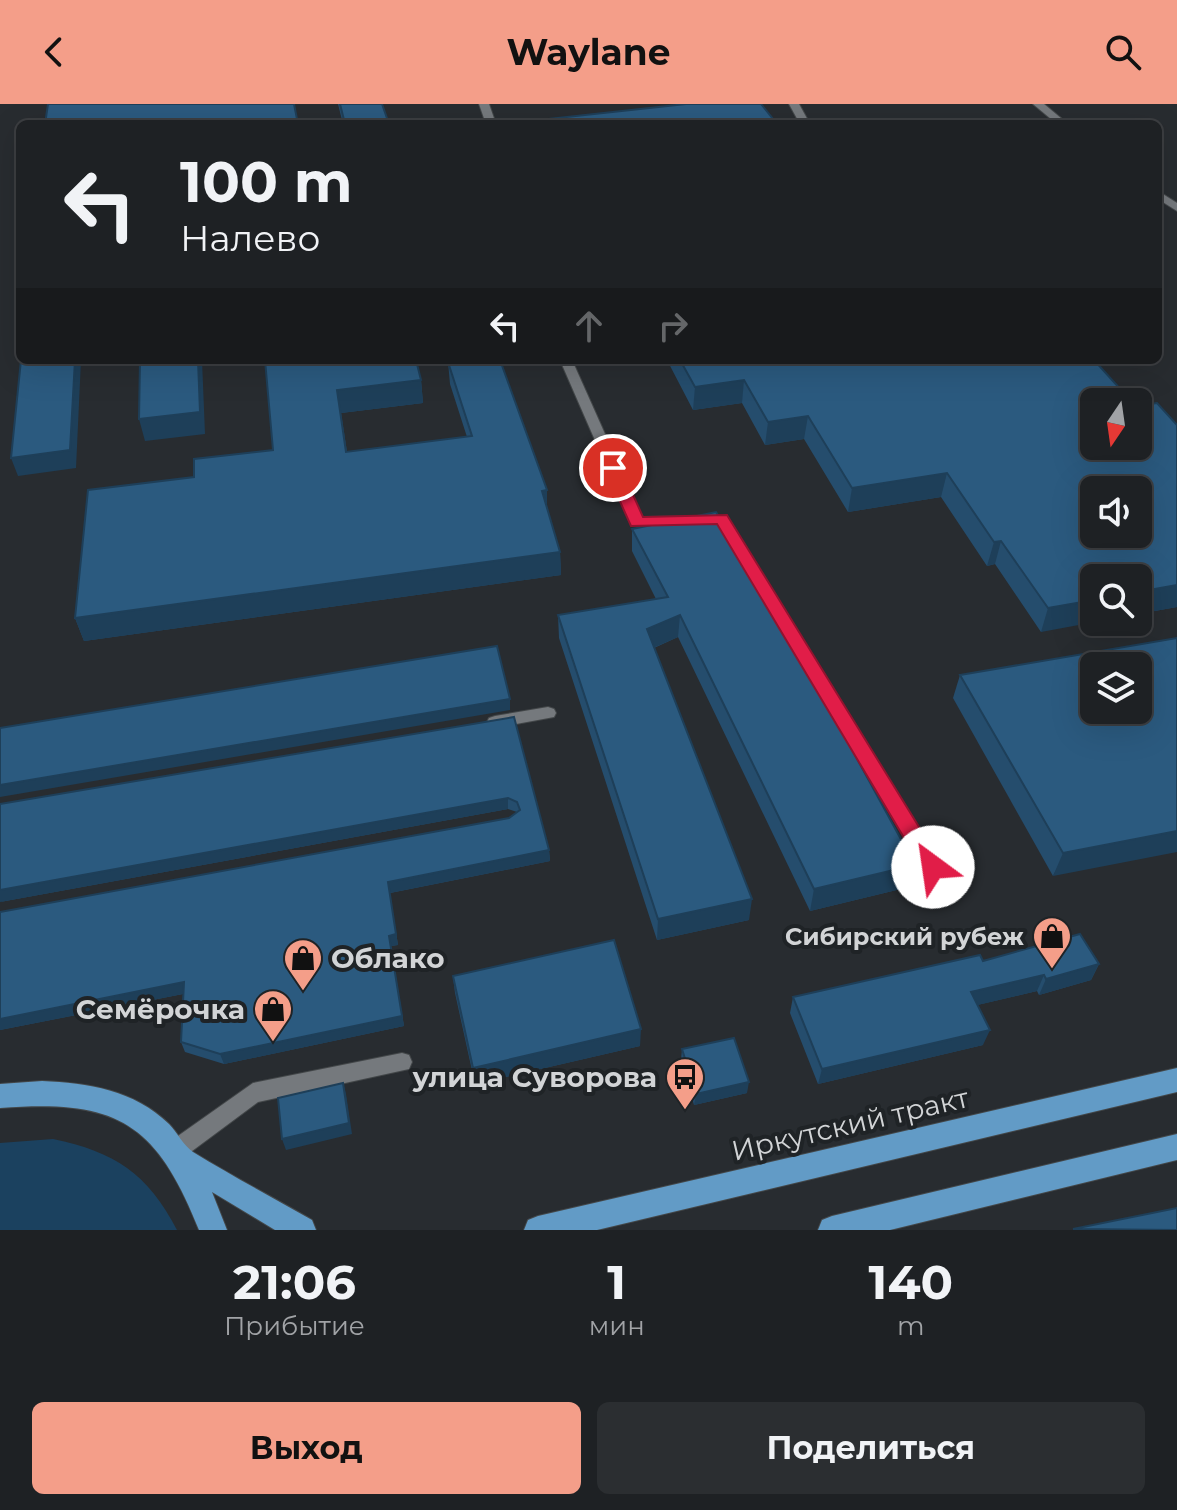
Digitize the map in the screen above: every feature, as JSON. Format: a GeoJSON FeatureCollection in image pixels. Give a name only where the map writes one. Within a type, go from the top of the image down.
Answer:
{"type":"FeatureCollection","features":[{"type":"Feature","properties":{"kind":"main road","name":"Иркутский тракт"},"geometry":{"type":"LineString","coordinates":[[538,1230],[1177,1080]]}},
{"type":"Feature","properties":{"kind":"main road"},"geometry":{"type":"LineString","coordinates":[[0,1096],[51,1089],[121,1105],[149,1124],[180,1156],[302,1230]]}},
{"type":"Feature","properties":{"kind":"main road"},"geometry":{"type":"LineString","coordinates":[[832,1230],[1177,1147]]}},
{"type":"Feature","properties":{"kind":"main road"},"geometry":{"type":"LineString","coordinates":[[180,1156],[213,1230]]}},
{"type":"Feature","properties":{"kind":"lane"},"geometry":{"type":"LineString","coordinates":[[1038,104],[1058,120]]}},
{"type":"Feature","properties":{"kind":"lane"},"geometry":{"type":"LineString","coordinates":[[568,364],[637,522],[722,519],[933,867]]}},
{"type":"Feature","properties":{"kind":"lane"},"geometry":{"type":"LineString","coordinates":[[469,727],[548,713]]}},
{"type":"Feature","properties":{"kind":"lane"},"geometry":{"type":"LineString","coordinates":[[180,1156],[253,1093],[402,1062]]}},
{"type":"Feature","properties":{"kind":"shaded area"},"geometry":{"type":"Polygon","coordinates":[[[53,1139],[112,1158],[127,1168],[154,1194],[177,1230],[0,1230],[0,1143],[53,1139]]]}},
{"type":"Feature","properties":{"kind":"building"},"geometry":{"type":"Polygon","coordinates":[[[48,104],[294,104],[297,120],[46,120],[48,104]]]}},
{"type":"Feature","properties":{"kind":"building"},"geometry":{"type":"Polygon","coordinates":[[[340,104],[382,104],[388,120],[344,120],[340,104]]]}},
{"type":"Feature","properties":{"kind":"building"},"geometry":{"type":"Polygon","coordinates":[[[686,104],[761,104],[774,120],[549,120],[686,104]]]}},
{"type":"Feature","properties":{"kind":"building"},"geometry":{"type":"Polygon","coordinates":[[[21,364],[75,364],[70,450],[11,458],[21,364]]]}},
{"type":"Feature","properties":{"kind":"building"},"geometry":{"type":"Polygon","coordinates":[[[140,364],[198,364],[200,412],[139,419],[140,364]]]}},
{"type":"Feature","properties":{"kind":"building"},"geometry":{"type":"Polygon","coordinates":[[[265,364],[417,364],[421,380],[337,390],[346,452],[472,436],[449,364],[501,364],[547,490],[542,491],[560,552],[75,618],[88,490],[194,477],[194,459],[273,450],[265,364]]]}},
{"type":"Feature","properties":{"kind":"building"},"geometry":{"type":"Polygon","coordinates":[[[682,364],[1098,364],[1119,388],[1080,388],[1080,460],[1152,460],[1152,404],[1157,403],[1177,425],[1177,585],[1152,589],[1152,564],[1080,564],[1080,602],[1048,608],[1001,541],[994,542],[947,473],[852,488],[808,416],[768,422],[744,380],[695,387],[682,364]]]}},
{"type":"Feature","properties":{"kind":"building"},"geometry":{"type":"Polygon","coordinates":[[[716,512],[789,634],[915,865],[814,889],[680,615],[647,629],[752,899],[658,919],[558,615],[668,597],[632,529],[716,512]]]}},
{"type":"Feature","properties":{"kind":"building"},"geometry":{"type":"Polygon","coordinates":[[[1177,638],[1177,831],[1063,853],[960,675],[1080,655],[1080,724],[1152,724],[1152,652],[1095,652],[1177,638]]]}},
{"type":"Feature","properties":{"kind":"building"},"geometry":{"type":"Polygon","coordinates":[[[497,646],[510,699],[0,785],[0,728],[497,646]]]}},
{"type":"Feature","properties":{"kind":"building"},"geometry":{"type":"Polygon","coordinates":[[[514,717],[549,850],[388,882],[396,934],[389,936],[402,1016],[220,1054],[181,1042],[184,982],[0,1019],[0,912],[509,818],[520,810],[517,802],[508,798],[0,890],[0,804],[514,717]]]}},
{"type":"Feature","properties":{"kind":"building"},"geometry":{"type":"Polygon","coordinates":[[[1080,934],[1099,964],[1046,979],[1044,975],[971,992],[990,1030],[822,1069],[793,997],[980,955],[983,961],[1080,934]]]}},
{"type":"Feature","properties":{"kind":"building"},"geometry":{"type":"Polygon","coordinates":[[[614,940],[641,1029],[473,1068],[453,976],[614,940]]]}},
{"type":"Feature","properties":{"kind":"building"},"geometry":{"type":"Polygon","coordinates":[[[734,1038],[749,1082],[696,1094],[682,1049],[734,1038]]]}},
{"type":"Feature","properties":{"kind":"building"},"geometry":{"type":"Polygon","coordinates":[[[343,1083],[349,1123],[282,1139],[278,1098],[343,1083]]]}},
{"type":"Feature","properties":{"kind":"building"},"geometry":{"type":"Polygon","coordinates":[[[1177,1208],[1177,1230],[1073,1229],[1177,1208]]]}},
{"type":"Feature","properties":{"kind":"place","name":"Сибирский рубеж"},"geometry":{"type":"Point","coordinates":[1052,970]}},
{"type":"Feature","properties":{"kind":"place","name":"Облако"},"geometry":{"type":"Point","coordinates":[303,992]}},
{"type":"Feature","properties":{"kind":"place","name":"Cемёрочка"},"geometry":{"type":"Point","coordinates":[273,1043]}},
{"type":"Feature","properties":{"kind":"place","name":"улица Суворова"},"geometry":{"type":"Point","coordinates":[685,1111]}},
{"type":"Feature","properties":{"kind":"route"},"geometry":{"type":"LineString","coordinates":[[613,468],[637,522],[722,519],[933,867]]}}]}
